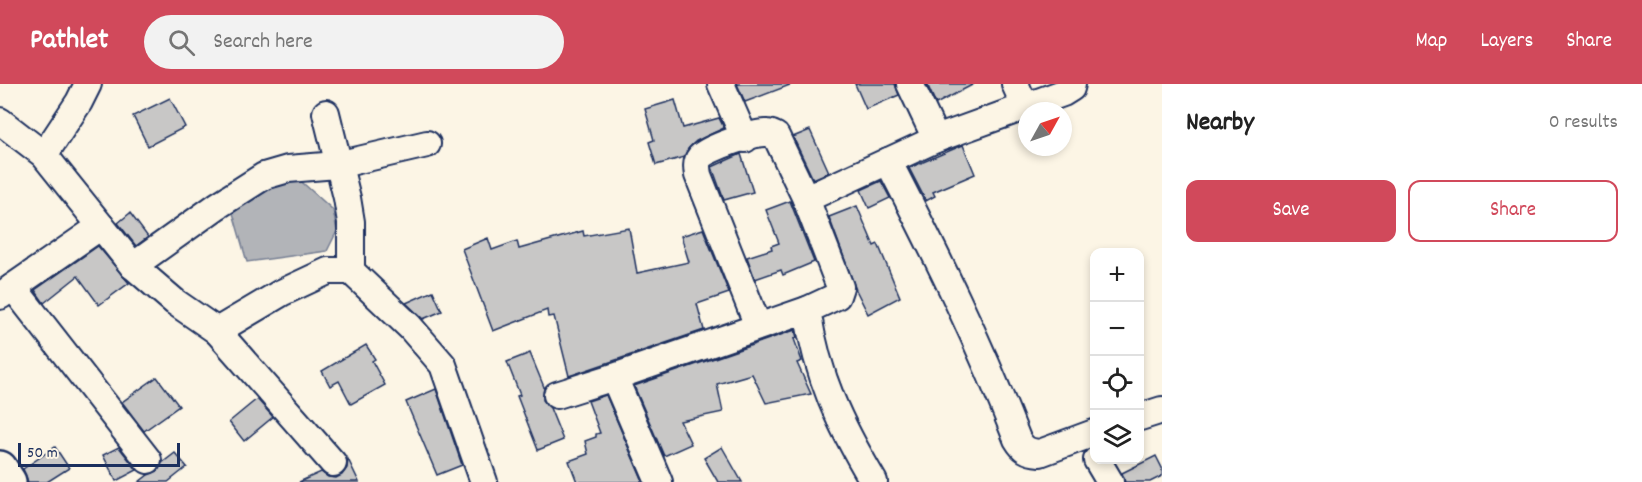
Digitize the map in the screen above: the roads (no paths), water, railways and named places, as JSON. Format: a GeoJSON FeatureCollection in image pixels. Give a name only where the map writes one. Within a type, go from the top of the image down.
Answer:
{"type":"FeatureCollection","features":[{"type":"Feature","properties":{"kind":"street"},"geometry":{"type":"LineString","coordinates":[[44,155],[79,102],[88,84]]}},
{"type":"Feature","properties":{"kind":"street"},"geometry":{"type":"LineString","coordinates":[[721,84],[745,139]]}},
{"type":"Feature","properties":{"kind":"street"},"geometry":{"type":"LineString","coordinates":[[910,84],[936,139]]}},
{"type":"Feature","properties":{"kind":"street"},"geometry":{"type":"LineString","coordinates":[[806,199],[936,139],[1020,95],[1063,93],[1072,84]]}},
{"type":"Feature","properties":{"kind":"street"},"geometry":{"type":"LineString","coordinates":[[326,113],[351,222],[351,271]]}},
{"type":"Feature","properties":{"kind":"street"},"geometry":{"type":"LineString","coordinates":[[0,121],[44,155],[133,266],[175,302],[217,331],[333,463]]}},
{"type":"Feature","properties":{"kind":"street"},"geometry":{"type":"LineString","coordinates":[[557,395],[807,310],[837,296],[840,292],[837,280],[806,199],[776,136],[770,133],[707,151],[698,159],[697,166],[698,175],[758,326]]}},
{"type":"Feature","properties":{"kind":"street"},"geometry":{"type":"LineString","coordinates":[[133,266],[217,206],[264,176],[288,170],[337,165],[427,144]]}},
{"type":"Feature","properties":{"kind":"street"},"geometry":{"type":"LineString","coordinates":[[888,161],[991,371],[1023,449],[1040,453],[1090,441]]}},
{"type":"Feature","properties":{"kind":"street"},"geometry":{"type":"LineString","coordinates":[[101,226],[6,291],[148,460]]}},
{"type":"Feature","properties":{"kind":"street"},"geometry":{"type":"LineString","coordinates":[[217,331],[281,293],[328,271],[351,271],[410,327],[443,365],[484,482]]}},
{"type":"Feature","properties":{"kind":"street"},"geometry":{"type":"LineString","coordinates":[[807,310],[812,342],[838,419],[874,482]]}},
{"type":"Feature","properties":{"kind":"street"},"geometry":{"type":"LineString","coordinates":[[614,377],[659,482]]}},
{"type":"Feature","properties":{"kind":"street"},"geometry":{"type":"LineString","coordinates":[[1144,416],[1162,410]]}},
{"type":"Feature","properties":{"kind":"street"},"geometry":{"type":"LineString","coordinates":[[1100,464],[1110,482]]}},
{"type":"Feature","properties":{"kind":"street"},"geometry":{"type":"LineString","coordinates":[[0,468],[9,482]]}}]}
